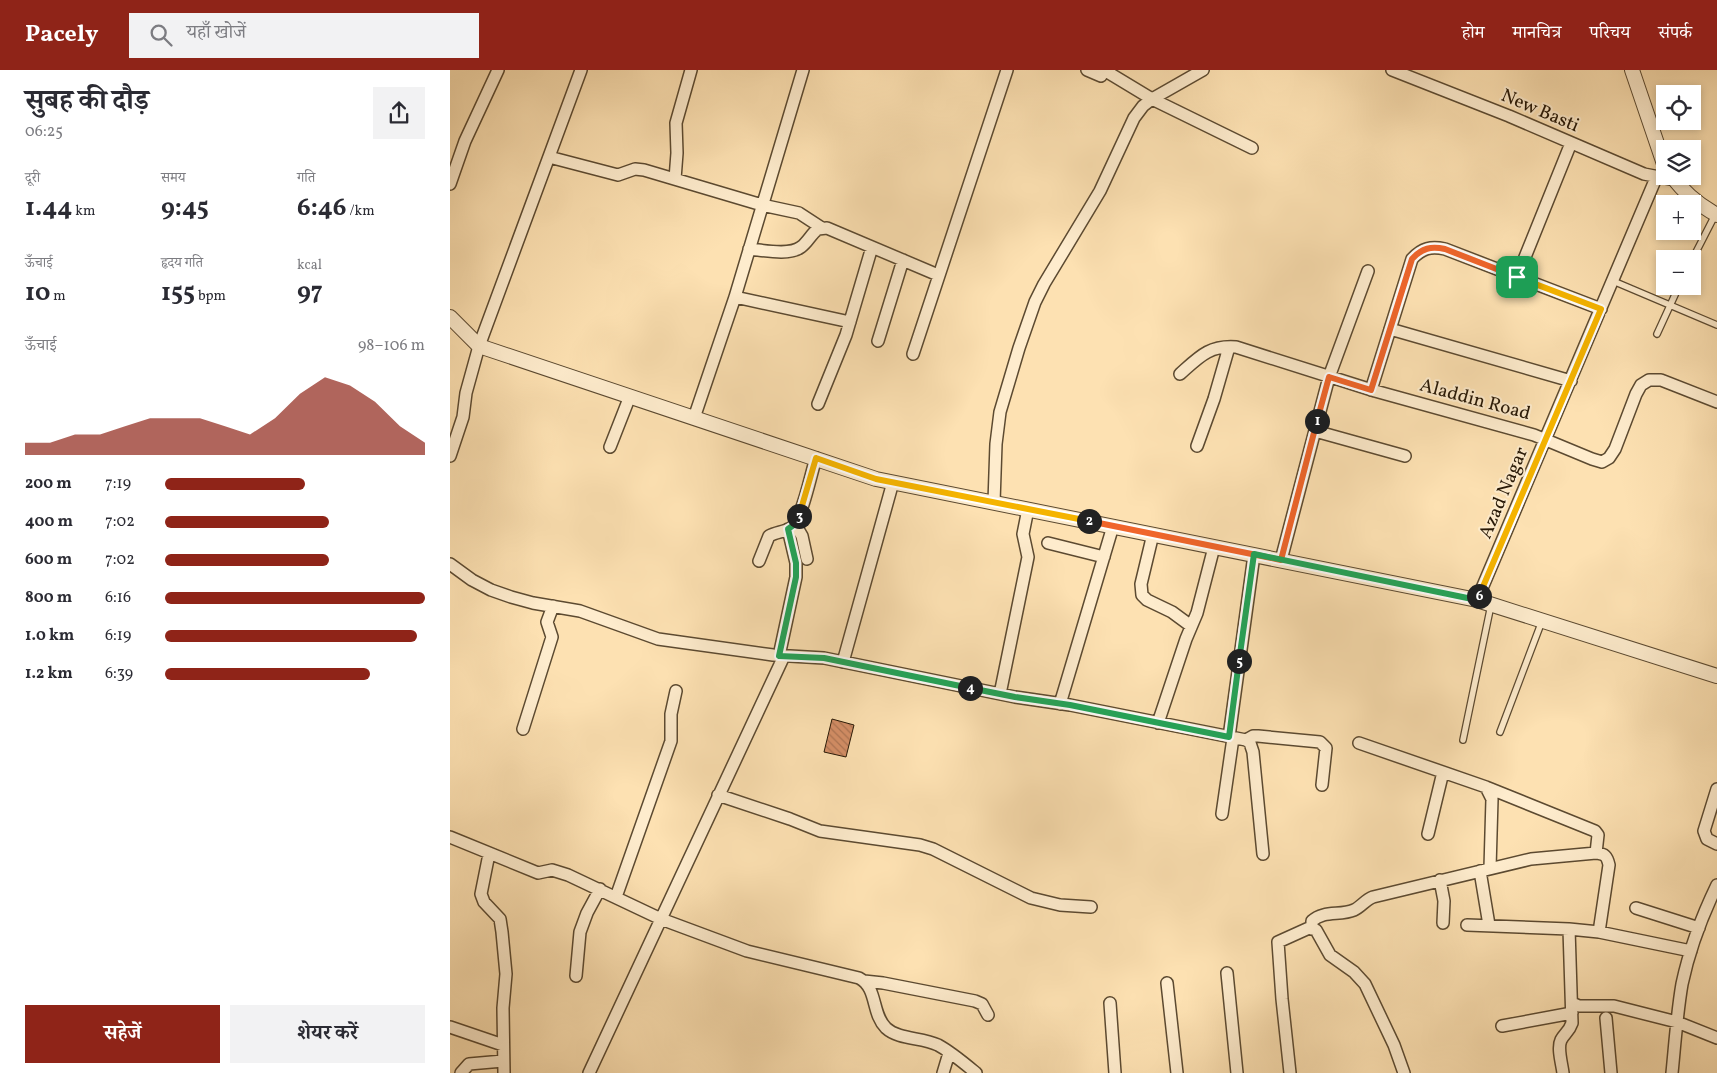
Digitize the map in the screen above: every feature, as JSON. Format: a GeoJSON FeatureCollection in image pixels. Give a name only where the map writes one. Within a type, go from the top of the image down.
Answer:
{"type":"FeatureCollection","features":[{"type":"Feature","properties":{"kind":"street"},"geometry":{"type":"LineString","coordinates":[[450,184],[465,140],[498,70]]}},
{"type":"Feature","properties":{"kind":"street"},"geometry":{"type":"LineString","coordinates":[[450,456],[463,417],[465,399],[479,346],[581,70]]}},
{"type":"Feature","properties":{"kind":"street"},"geometry":{"type":"LineString","coordinates":[[676,179],[676,123],[691,70]]}},
{"type":"Feature","properties":{"kind":"street"},"geometry":{"type":"LineString","coordinates":[[694,418],[735,297],[803,70]]}},
{"type":"Feature","properties":{"kind":"street"},"geometry":{"type":"LineString","coordinates":[[913,354],[1007,70]]}},
{"type":"Feature","properties":{"kind":"street"},"geometry":{"type":"LineString","coordinates":[[1087,70],[1102,73],[1252,148]]}},
{"type":"Feature","properties":{"kind":"street"},"geometry":{"type":"LineString","coordinates":[[994,502],[996,444],[1000,412],[1018,348],[1035,302],[1100,190],[1134,118],[1143,106],[1152,99],[1203,70]]}},
{"type":"Feature","properties":{"kind":"street","name":"New Basti"},"geometry":{"type":"LineString","coordinates":[[1392,70],[1422,76],[1571,143],[1656,178]]}},
{"type":"Feature","properties":{"kind":"street"},"geometry":{"type":"LineString","coordinates":[[1632,70],[1656,141]]}},
{"type":"Feature","properties":{"kind":"street"},"geometry":{"type":"LineString","coordinates":[[1517,277],[1571,143]]}},
{"type":"Feature","properties":{"kind":"street"},"geometry":{"type":"LineString","coordinates":[[549,157],[618,175],[639,169],[762,205],[799,213],[822,228]]}},
{"type":"Feature","properties":{"kind":"street","name":"Azad Nagar"},"geometry":{"type":"LineString","coordinates":[[1477,600],[1656,178]]}},
{"type":"Feature","properties":{"kind":"street"},"geometry":{"type":"LineString","coordinates":[[1678,185],[1704,208],[1716,215]]}},
{"type":"Feature","properties":{"kind":"street"},"geometry":{"type":"LineString","coordinates":[[749,248],[782,252],[794,250],[800,248],[814,232],[822,228],[828,228],[938,275]]}},
{"type":"Feature","properties":{"kind":"street"},"geometry":{"type":"LineString","coordinates":[[818,404],[850,322],[872,247]]}},
{"type":"Feature","properties":{"kind":"street"},"geometry":{"type":"LineString","coordinates":[[1371,390],[1412,259],[1418,252],[1426,248],[1445,249],[1601,309]]}},
{"type":"Feature","properties":{"kind":"street"},"geometry":{"type":"LineString","coordinates":[[878,341],[903,260]]}},
{"type":"Feature","properties":{"kind":"street"},"geometry":{"type":"LineString","coordinates":[[1281,560],[1329,377],[1368,271]]}},
{"type":"Feature","properties":{"kind":"street"},"geometry":{"type":"LineString","coordinates":[[735,297],[850,322]]}},
{"type":"Feature","properties":{"kind":"street"},"geometry":{"type":"LineString","coordinates":[[450,317],[479,346],[876,479],[1477,600],[1717,676]]}},
{"type":"Feature","properties":{"kind":"street"},"geometry":{"type":"LineString","coordinates":[[1390,329],[1571,381]]}},
{"type":"Feature","properties":{"kind":"street","name":"Aladdin Road"},"geometry":{"type":"LineString","coordinates":[[1180,374],[1204,353],[1221,347],[1250,351],[1371,390],[1521,431],[1602,462],[1609,458],[1615,449],[1636,394],[1641,385],[1649,380],[1661,380],[1717,402]]}},
{"type":"Feature","properties":{"kind":"street"},"geometry":{"type":"LineString","coordinates":[[1197,446],[1216,394],[1229,347]]}},
{"type":"Feature","properties":{"kind":"street"},"geometry":{"type":"LineString","coordinates":[[610,448],[630,396]]}},
{"type":"Feature","properties":{"kind":"street"},"geometry":{"type":"LineString","coordinates":[[1315,431],[1405,456]]}},
{"type":"Feature","properties":{"kind":"street"},"geometry":{"type":"LineString","coordinates":[[589,1073],[782,656],[796,577],[792,527],[816,458]]}},
{"type":"Feature","properties":{"kind":"street"},"geometry":{"type":"LineString","coordinates":[[843,662],[893,482]]}},
{"type":"Feature","properties":{"kind":"street"},"geometry":{"type":"LineString","coordinates":[[1000,694],[1028,557],[1023,534],[1028,509]]}},
{"type":"Feature","properties":{"kind":"street"},"geometry":{"type":"LineString","coordinates":[[1060,704],[1113,526]]}},
{"type":"Feature","properties":{"kind":"street"},"geometry":{"type":"LineString","coordinates":[[792,527],[802,536],[807,559]]}},
{"type":"Feature","properties":{"kind":"street"},"geometry":{"type":"LineString","coordinates":[[759,561],[769,536],[792,527]]}},
{"type":"Feature","properties":{"kind":"street"},"geometry":{"type":"LineString","coordinates":[[1152,534],[1141,584],[1142,595],[1147,600],[1172,612],[1191,626]]}},
{"type":"Feature","properties":{"kind":"street"},"geometry":{"type":"LineString","coordinates":[[1048,543],[1104,557]]}},
{"type":"Feature","properties":{"kind":"street"},"geometry":{"type":"LineString","coordinates":[[1158,723],[1200,601],[1214,547]]}},
{"type":"Feature","properties":{"kind":"street"},"geometry":{"type":"LineString","coordinates":[[1222,814],[1254,554]]}},
{"type":"Feature","properties":{"kind":"street"},"geometry":{"type":"LineString","coordinates":[[450,564],[472,580],[510,597],[580,611],[658,639],[782,656],[824,658],[1000,694],[1246,740],[1258,736],[1320,742],[1326,748],[1322,785]]}},
{"type":"Feature","properties":{"kind":"street"},"geometry":{"type":"LineString","coordinates":[[523,729],[552,637],[547,622],[553,606]]}},
{"type":"Feature","properties":{"kind":"street"},"geometry":{"type":"LineString","coordinates":[[616,897],[671,741],[671,714],[676,691]]}},
{"type":"Feature","properties":{"kind":"street"},"geometry":{"type":"LineString","coordinates":[[1246,740],[1250,743],[1253,752],[1262,854]]}},
{"type":"Feature","properties":{"kind":"street"},"geometry":{"type":"LineString","coordinates":[[1359,743],[1486,787],[1595,831],[1598,835],[1596,853]]}},
{"type":"Feature","properties":{"kind":"street"},"geometry":{"type":"LineString","coordinates":[[1428,834],[1443,772]]}},
{"type":"Feature","properties":{"kind":"street"},"geometry":{"type":"LineString","coordinates":[[1486,787],[1492,798],[1485,869],[1489,926]]}},
{"type":"Feature","properties":{"kind":"street"},"geometry":{"type":"LineString","coordinates":[[1717,789],[1704,831],[1707,839],[1717,844]]}},
{"type":"Feature","properties":{"kind":"street"},"geometry":{"type":"LineString","coordinates":[[718,795],[820,831],[920,845],[963,863],[1031,898],[1060,905],[1091,907]]}},
{"type":"Feature","properties":{"kind":"street"},"geometry":{"type":"LineString","coordinates":[[450,836],[538,873],[552,870],[568,875],[662,918],[747,950],[859,978],[864,981],[883,983],[975,1002],[982,1004],[988,1015]]}},
{"type":"Feature","properties":{"kind":"street"},"geometry":{"type":"LineString","coordinates":[[1312,929],[1312,921],[1317,917],[1355,909],[1364,901],[1373,897],[1531,859],[1596,853],[1603,854],[1608,858],[1609,865],[1599,932]]}},
{"type":"Feature","properties":{"kind":"street"},"geometry":{"type":"LineString","coordinates":[[489,854],[480,894],[484,902],[500,919],[501,926],[506,974],[503,1008],[504,1073]]}},
{"type":"Feature","properties":{"kind":"street"},"geometry":{"type":"LineString","coordinates":[[1440,880],[1444,901],[1443,923]]}},
{"type":"Feature","properties":{"kind":"street"},"geometry":{"type":"LineString","coordinates":[[1672,1073],[1682,985],[1699,928],[1717,886]]}},
{"type":"Feature","properties":{"kind":"street"},"geometry":{"type":"LineString","coordinates":[[576,976],[580,932],[587,913],[600,889]]}},
{"type":"Feature","properties":{"kind":"street"},"geometry":{"type":"LineString","coordinates":[[1636,908],[1699,928]]}},
{"type":"Feature","properties":{"kind":"street"},"geometry":{"type":"LineString","coordinates":[[1467,925],[1599,932],[1691,951]]}},
{"type":"Feature","properties":{"kind":"street"},"geometry":{"type":"LineString","coordinates":[[1290,1073],[1278,942],[1308,928],[1318,934],[1330,955],[1354,972],[1365,984],[1394,1045],[1404,1073]]}},
{"type":"Feature","properties":{"kind":"street"},"geometry":{"type":"LineString","coordinates":[[1563,1073],[1560,1044],[1562,1038],[1570,1030],[1572,1023],[1569,929]]}},
{"type":"Feature","properties":{"kind":"street"},"geometry":{"type":"LineString","coordinates":[[1227,973],[1237,1073]]}},
{"type":"Feature","properties":{"kind":"street"},"geometry":{"type":"LineString","coordinates":[[864,981],[873,994],[876,1009],[886,1028],[895,1033],[937,1045],[976,1073]]}},
{"type":"Feature","properties":{"kind":"street"},"geometry":{"type":"LineString","coordinates":[[1167,983],[1177,1073]]}},
{"type":"Feature","properties":{"kind":"street"},"geometry":{"type":"LineString","coordinates":[[1110,1003],[1115,1073]]}},
{"type":"Feature","properties":{"kind":"street"},"geometry":{"type":"LineString","coordinates":[[1502,1026],[1579,1006],[1614,1006],[1677,1022],[1717,1038]]}},
{"type":"Feature","properties":{"kind":"street"},"geometry":{"type":"LineString","coordinates":[[1606,1018],[1611,1073]]}},
{"type":"Feature","properties":{"kind":"street"},"geometry":{"type":"LineString","coordinates":[[450,1027],[503,1045]]}},
{"type":"Feature","properties":{"kind":"street"},"geometry":{"type":"LineString","coordinates":[[943,1073],[950,1054]]}},
{"type":"Feature","properties":{"kind":"street"},"geometry":{"type":"LineString","coordinates":[[461,1073],[469,1064],[503,1061]]}},
{"type":"Feature","properties":{"kind":"lane"},"geometry":{"type":"LineString","coordinates":[[1697,250],[1716,215]]}},
{"type":"Feature","properties":{"kind":"lane"},"geometry":{"type":"LineString","coordinates":[[1613,280],[1717,325]]}},
{"type":"Feature","properties":{"kind":"lane"},"geometry":{"type":"LineString","coordinates":[[1657,334],[1675,295]]}},
{"type":"Feature","properties":{"kind":"lane"},"geometry":{"type":"LineString","coordinates":[[1463,740],[1491,605]]}},
{"type":"Feature","properties":{"kind":"lane"},"geometry":{"type":"LineString","coordinates":[[1500,732],[1542,621]]}},
{"type":"Feature","properties":{"kind":"building"},"geometry":{"type":"Polygon","coordinates":[[[832,719],[854,725],[846,757],[824,752],[832,719]]]}},
{"type":"Feature","properties":{"kind":"route"},"geometry":{"type":"LineString","coordinates":[[1517,277],[1445,249],[1435,247],[1426,248],[1418,252],[1412,259],[1371,390],[1329,377],[1281,560],[1254,554],[876,479],[816,458],[800,514],[795,524],[788,529],[797,570],[779,656],[824,658],[1015,697],[1070,705],[1229,737],[1254,554],[1281,560],[1477,600],[1601,309],[1517,277]]}}]}
